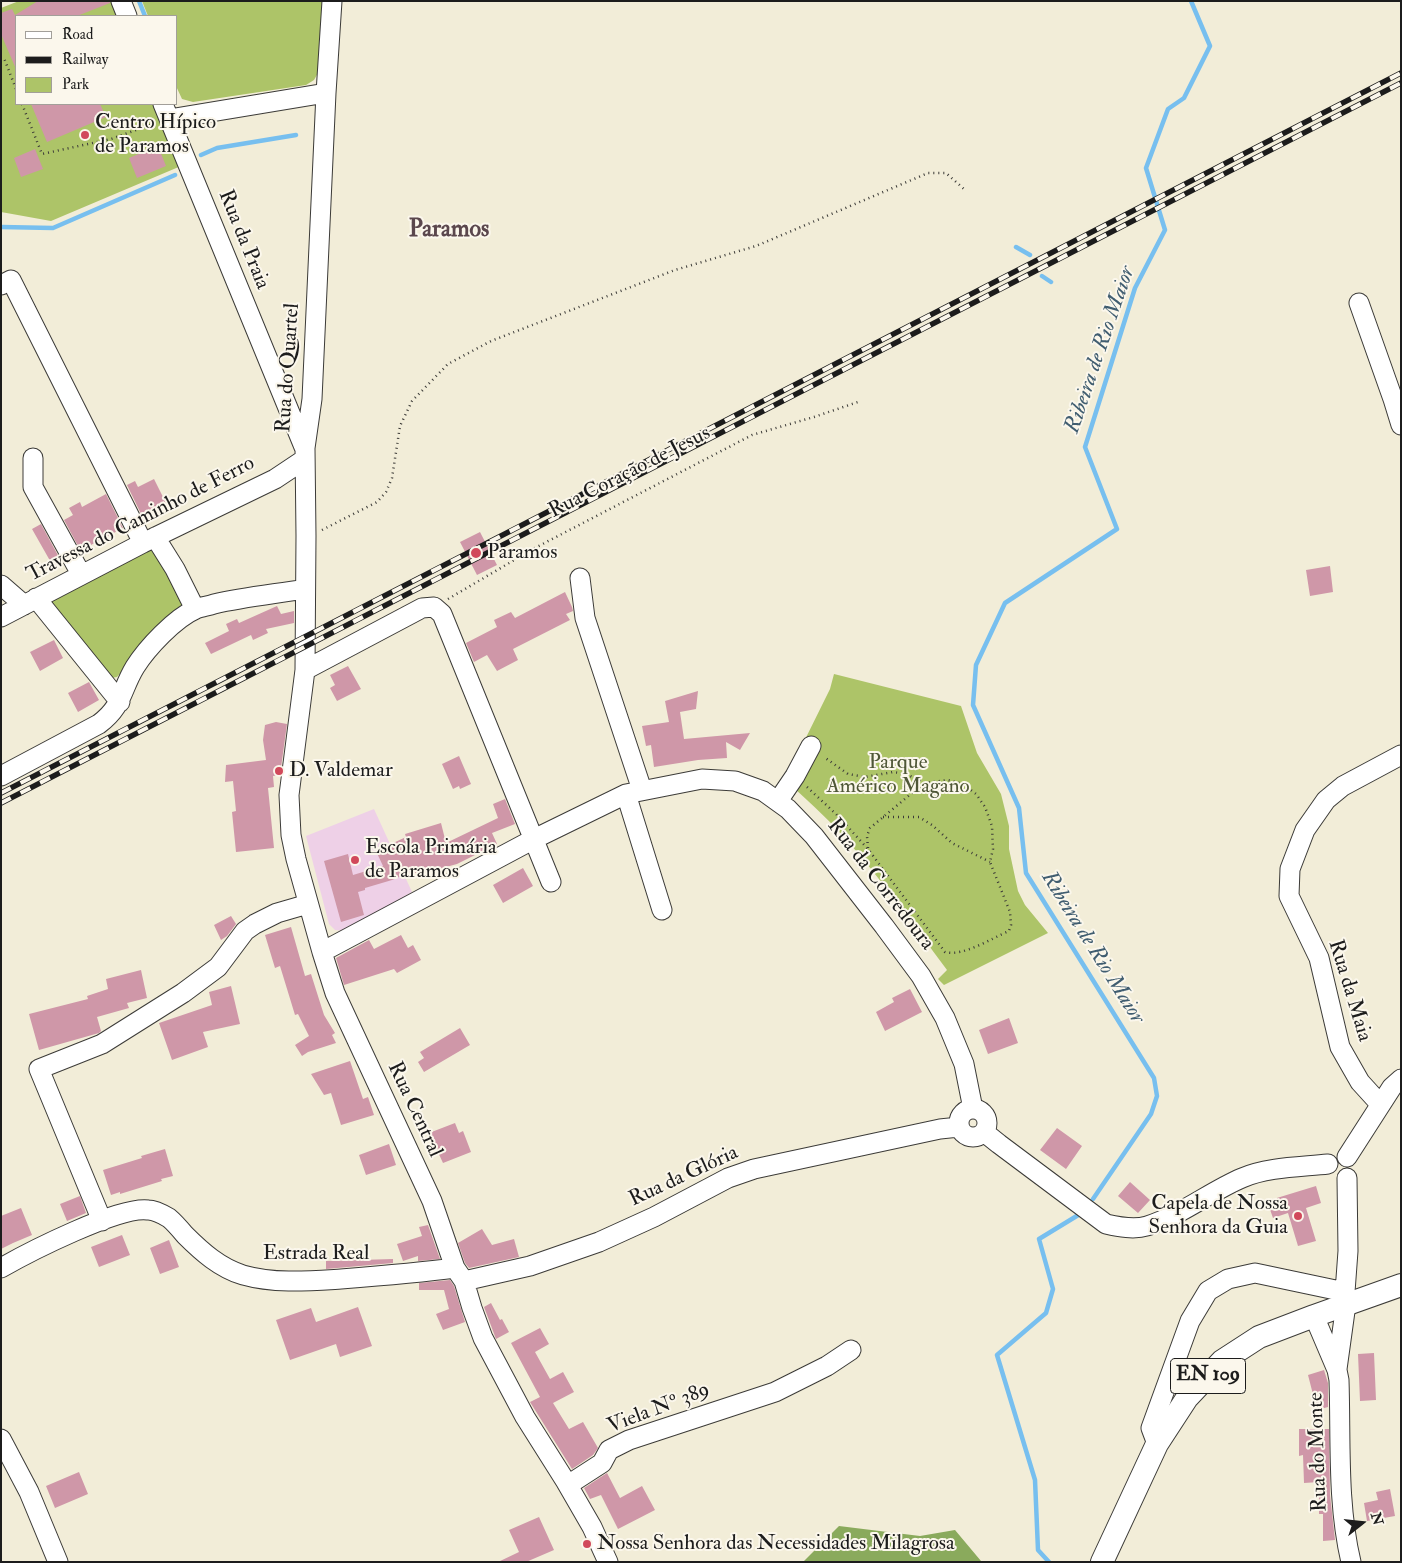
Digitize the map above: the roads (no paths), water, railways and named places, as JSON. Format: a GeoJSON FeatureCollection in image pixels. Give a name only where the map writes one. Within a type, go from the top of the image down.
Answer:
{"type":"FeatureCollection","features":[{"type":"Feature","properties":{"kind":"main road","name":"EN 109"},"geometry":{"type":"LineString","coordinates":[[1102,1562],[1157,1444],[1187,1398],[1222,1361],[1259,1337],[1314,1316],[1345,1298],[1401,1285]]}},
{"type":"Feature","properties":{"kind":"street"},"geometry":{"type":"LineString","coordinates":[[121,1],[127,15]]}},
{"type":"Feature","properties":{"kind":"street","name":"Rua do Quartel"},"geometry":{"type":"LineString","coordinates":[[306,647],[305,454],[312,399],[332,1]]}},
{"type":"Feature","properties":{"kind":"street"},"geometry":{"type":"LineString","coordinates":[[166,111],[326,93]]}},
{"type":"Feature","properties":{"kind":"street","name":"Rua da Praia"},"geometry":{"type":"LineString","coordinates":[[166,111],[305,454]]}},
{"type":"Feature","properties":{"kind":"street"},"geometry":{"type":"LineString","coordinates":[[1,285],[12,280],[149,540],[175,568],[196,609]]}},
{"type":"Feature","properties":{"kind":"street"},"geometry":{"type":"LineString","coordinates":[[1358,303],[1401,425]]}},
{"type":"Feature","properties":{"kind":"street","name":"Travessa do Caminho de Ferro"},"geometry":{"type":"LineString","coordinates":[[1,617],[81,574],[275,479],[305,454]]}},
{"type":"Feature","properties":{"kind":"street"},"geometry":{"type":"LineString","coordinates":[[33,458],[33,487],[81,574]]}},
{"type":"Feature","properties":{"kind":"street","name":"Travessa do Caminho de Ferro"},"geometry":{"type":"LineString","coordinates":[[275,479],[306,492]]}},
{"type":"Feature","properties":{"kind":"street"},"geometry":{"type":"LineString","coordinates":[[580,578],[586,618],[634,792],[662,910]]}},
{"type":"Feature","properties":{"kind":"street"},"geometry":{"type":"LineString","coordinates":[[1,584],[30,601],[120,702]]}},
{"type":"Feature","properties":{"kind":"street"},"geometry":{"type":"LineString","coordinates":[[1,776],[99,724],[108,717],[120,702],[135,668],[157,639],[172,625],[196,609],[234,599],[305,589]]}},
{"type":"Feature","properties":{"kind":"street"},"geometry":{"type":"LineString","coordinates":[[304,670],[422,608],[434,607],[442,614],[551,882]]}},
{"type":"Feature","properties":{"kind":"street","name":"Rua Central"},"geometry":{"type":"LineString","coordinates":[[306,647],[291,776],[289,814],[291,835],[308,904],[335,993],[432,1201],[483,1338],[526,1418],[592,1527],[608,1562]]}},
{"type":"Feature","properties":{"kind":"street"},"geometry":{"type":"LineString","coordinates":[[778,801],[795,776],[811,746]]}},
{"type":"Feature","properties":{"kind":"street","name":"Rua da Maia"},"geometry":{"type":"LineString","coordinates":[[1380,1104],[1360,1082],[1340,1046],[1319,958],[1289,896],[1290,869],[1305,830],[1326,800],[1344,786],[1401,755]]}},
{"type":"Feature","properties":{"kind":"street","name":"Rua da Corredoura"},"geometry":{"type":"LineString","coordinates":[[322,952],[534,839],[634,792],[702,779],[735,781],[763,791],[778,801],[814,836],[921,976],[945,1018],[964,1064],[973,1109]]}},
{"type":"Feature","properties":{"kind":"street"},"geometry":{"type":"LineString","coordinates":[[102,1221],[39,1069],[102,1044],[184,993],[218,967],[246,931],[255,924],[276,913],[308,904]]}},
{"type":"Feature","properties":{"kind":"street"},"geometry":{"type":"LineString","coordinates":[[1347,1157],[1380,1104],[1392,1087],[1401,1079]]}},
{"type":"Feature","properties":{"kind":"street"},"geometry":{"type":"LineString","coordinates":[[973,1109],[984,1115],[987,1123],[981,1135],[972,1138],[964,1134],[959,1127],[959,1118],[964,1111],[973,1109]]}},
{"type":"Feature","properties":{"kind":"street","name":"Rua da Glória"},"geometry":{"type":"LineString","coordinates":[[459,1274],[530,1266],[599,1242],[654,1217],[728,1178],[754,1168],[940,1129],[959,1127]]}},
{"type":"Feature","properties":{"kind":"street"},"geometry":{"type":"LineString","coordinates":[[984,1132],[1106,1224],[1124,1228],[1146,1226],[1179,1212],[1242,1177],[1262,1171],[1328,1164],[1339,1155],[1347,1157],[1352,1163],[1350,1175],[1343,1179],[1334,1178],[1329,1172],[1328,1164]]}},
{"type":"Feature","properties":{"kind":"street","name":"Rua do Monte"},"geometry":{"type":"LineString","coordinates":[[1337,1370],[1348,1251],[1347,1178]]}},
{"type":"Feature","properties":{"kind":"street","name":"Estrada Real"},"geometry":{"type":"LineString","coordinates":[[1,1268],[29,1252],[102,1221],[132,1210],[149,1210],[169,1218],[201,1251],[217,1263],[243,1275],[274,1281],[309,1281],[406,1274],[459,1274]]}},
{"type":"Feature","properties":{"kind":"street"},"geometry":{"type":"LineString","coordinates":[[1157,1444],[1151,1428],[1190,1321],[1208,1291],[1228,1279],[1255,1273],[1345,1298]]}},
{"type":"Feature","properties":{"kind":"street","name":"Rua do Monte"},"geometry":{"type":"LineString","coordinates":[[1314,1316],[1337,1370],[1339,1380],[1341,1470],[1349,1561]]}},
{"type":"Feature","properties":{"kind":"street","name":"Viela Nº 389"},"geometry":{"type":"LineString","coordinates":[[568,1485],[602,1463],[609,1450],[629,1440],[775,1392],[827,1366],[851,1350]]}},
{"type":"Feature","properties":{"kind":"street"},"geometry":{"type":"LineString","coordinates":[[1,1439],[29,1492],[58,1562]]}},
{"type":"Feature","properties":{"kind":"waterway"},"geometry":{"type":"LineString","coordinates":[[139,1],[145,15]]}},
{"type":"Feature","properties":{"kind":"waterway","name":"Ribeira de Rio Maior"},"geometry":{"type":"LineString","coordinates":[[1093,1199],[1151,1114],[1157,1096],[1154,1078],[1026,873],[1019,808],[973,705],[976,665],[1005,603],[1117,529],[1085,447],[1135,288],[1165,230],[1146,168],[1168,109],[1184,98],[1210,46],[1191,1]]}},
{"type":"Feature","properties":{"kind":"waterway"},"geometry":{"type":"LineString","coordinates":[[201,155],[217,148],[296,135]]}},
{"type":"Feature","properties":{"kind":"waterway"},"geometry":{"type":"LineString","coordinates":[[1,227],[53,228],[175,175]]}},
{"type":"Feature","properties":{"kind":"waterway"},"geometry":{"type":"LineString","coordinates":[[1016,247],[1030,255]]}},
{"type":"Feature","properties":{"kind":"waterway"},"geometry":{"type":"LineString","coordinates":[[1042,276],[1051,282]]}},
{"type":"Feature","properties":{"kind":"waterway","name":"Ribeira de Rio Maior"},"geometry":{"type":"LineString","coordinates":[[1049,1562],[1038,1550],[1035,1480],[997,1355],[1046,1313],[1053,1289],[1039,1239],[1080,1214]]}},
{"type":"Feature","properties":{"kind":"railway"},"geometry":{"type":"LineString","coordinates":[[1,793],[1401,73]]}},
{"type":"Feature","properties":{"kind":"railway"},"geometry":{"type":"LineString","coordinates":[[1,803],[1401,83]]}},
{"type":"Feature","properties":{"kind":"place","name":"Centro Hípico de Paramos"},"geometry":{"type":"Point","coordinates":[85,135]}},
{"type":"Feature","properties":{"kind":"place","name":"Paramos"},"geometry":{"type":"Point","coordinates":[476,553]}},
{"type":"Feature","properties":{"kind":"place","name":"D. Valdemar"},"geometry":{"type":"Point","coordinates":[279,771]}},
{"type":"Feature","properties":{"kind":"place","name":"Escola Primária de Paramos"},"geometry":{"type":"Point","coordinates":[355,860]}},
{"type":"Feature","properties":{"kind":"place","name":"Capela de Nossa Senhora da Guia"},"geometry":{"type":"Point","coordinates":[1298,1216]}},
{"type":"Feature","properties":{"kind":"place","name":"Nossa Senhora das Necessidades Milagrosa"},"geometry":{"type":"Point","coordinates":[587,1544]}},
{"type":"Feature","properties":{"kind":"district","name":"Paramos"},"geometry":{"type":"Point","coordinates":[449,231]}},
{"type":"Feature","properties":{"kind":"park label","name":"Parque Américo Magano"},"geometry":{"type":"Point","coordinates":[898,775]}}]}
